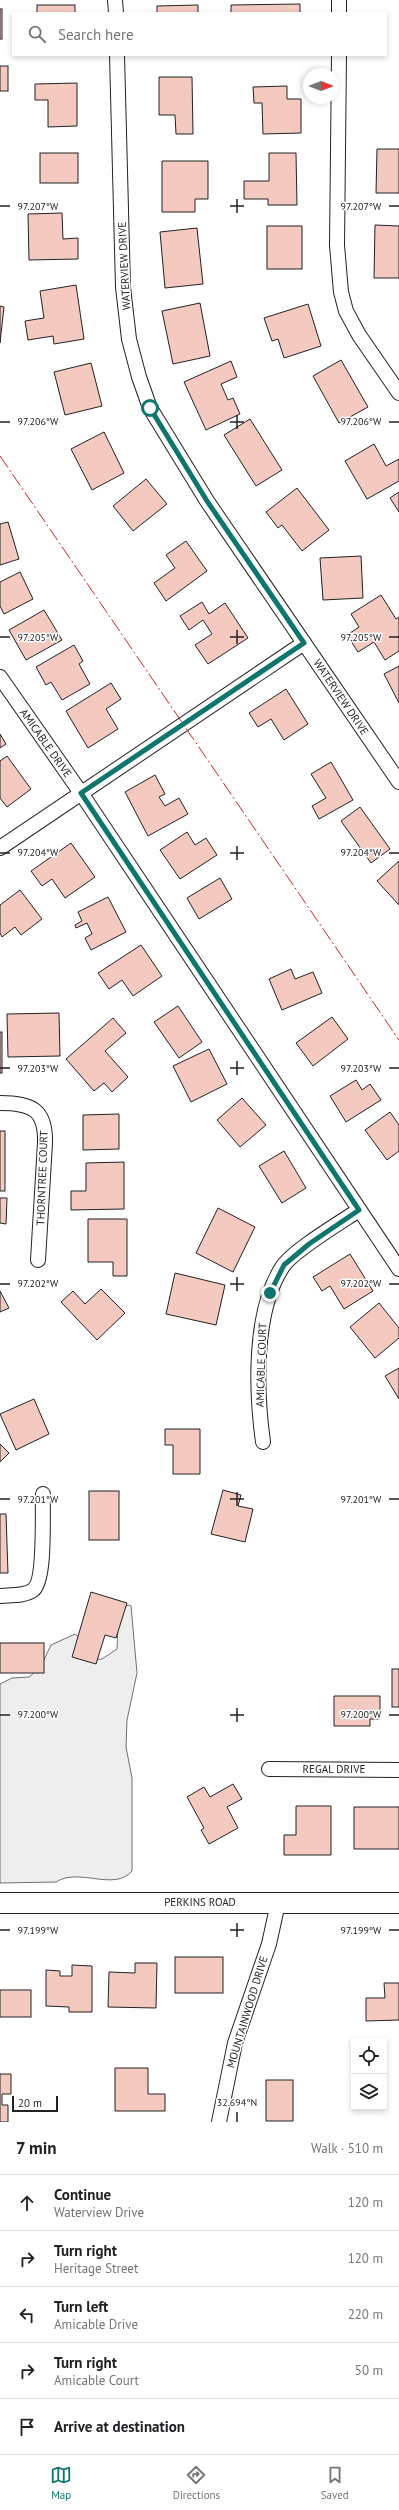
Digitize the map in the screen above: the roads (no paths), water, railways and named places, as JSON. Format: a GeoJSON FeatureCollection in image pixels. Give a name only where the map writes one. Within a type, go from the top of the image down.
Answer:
{"type":"FeatureCollection","features":[{"type":"Feature","properties":{"kind":"main road","name":"PERKINS ROAD"},"geometry":{"type":"LineString","coordinates":[[0,1903],[399,1903]]}},
{"type":"Feature","properties":{"kind":"street"},"geometry":{"type":"LineString","coordinates":[[115,0],[116,12]]}},
{"type":"Feature","properties":{"kind":"street"},"geometry":{"type":"LineString","coordinates":[[339,0],[339,12]]}},
{"type":"Feature","properties":{"kind":"street","name":"WATERVIEW DRIVE"},"geometry":{"type":"LineString","coordinates":[[117,56],[123,287],[129,339],[138,377],[150,408],[207,501],[399,782]]}},
{"type":"Feature","properties":{"kind":"street"},"geometry":{"type":"LineString","coordinates":[[338,56],[337,245],[341,292],[346,311],[360,335],[399,393]]}},
{"type":"Feature","properties":{"kind":"street"},"geometry":{"type":"LineString","coordinates":[[0,848],[304,643]]}},
{"type":"Feature","properties":{"kind":"street","name":"AMICABLE DRIVE"},"geometry":{"type":"LineString","coordinates":[[0,677],[81,793],[399,1269]]}},
{"type":"Feature","properties":{"kind":"street","name":"THORNTREE COURT"},"geometry":{"type":"LineString","coordinates":[[0,1103],[19,1104],[32,1108],[40,1116],[44,1125],[45,1139],[38,1260]]}},
{"type":"Feature","properties":{"kind":"street","name":"AMICABLE COURT"},"geometry":{"type":"LineString","coordinates":[[263,1442],[259,1388],[263,1318],[270,1293],[284,1265],[309,1244],[359,1210]]}},
{"type":"Feature","properties":{"kind":"street"},"geometry":{"type":"LineString","coordinates":[[0,1596],[29,1592],[38,1585],[41,1572],[43,1494]]}},
{"type":"Feature","properties":{"kind":"street","name":"REGAL DRIVE"},"geometry":{"type":"LineString","coordinates":[[269,1769],[399,1770]]}},
{"type":"Feature","properties":{"kind":"street","name":"MOUNTAINWOOD DRIVE"},"geometry":{"type":"LineString","coordinates":[[219,2122],[235,2043],[269,1944],[278,1903]]}}]}
